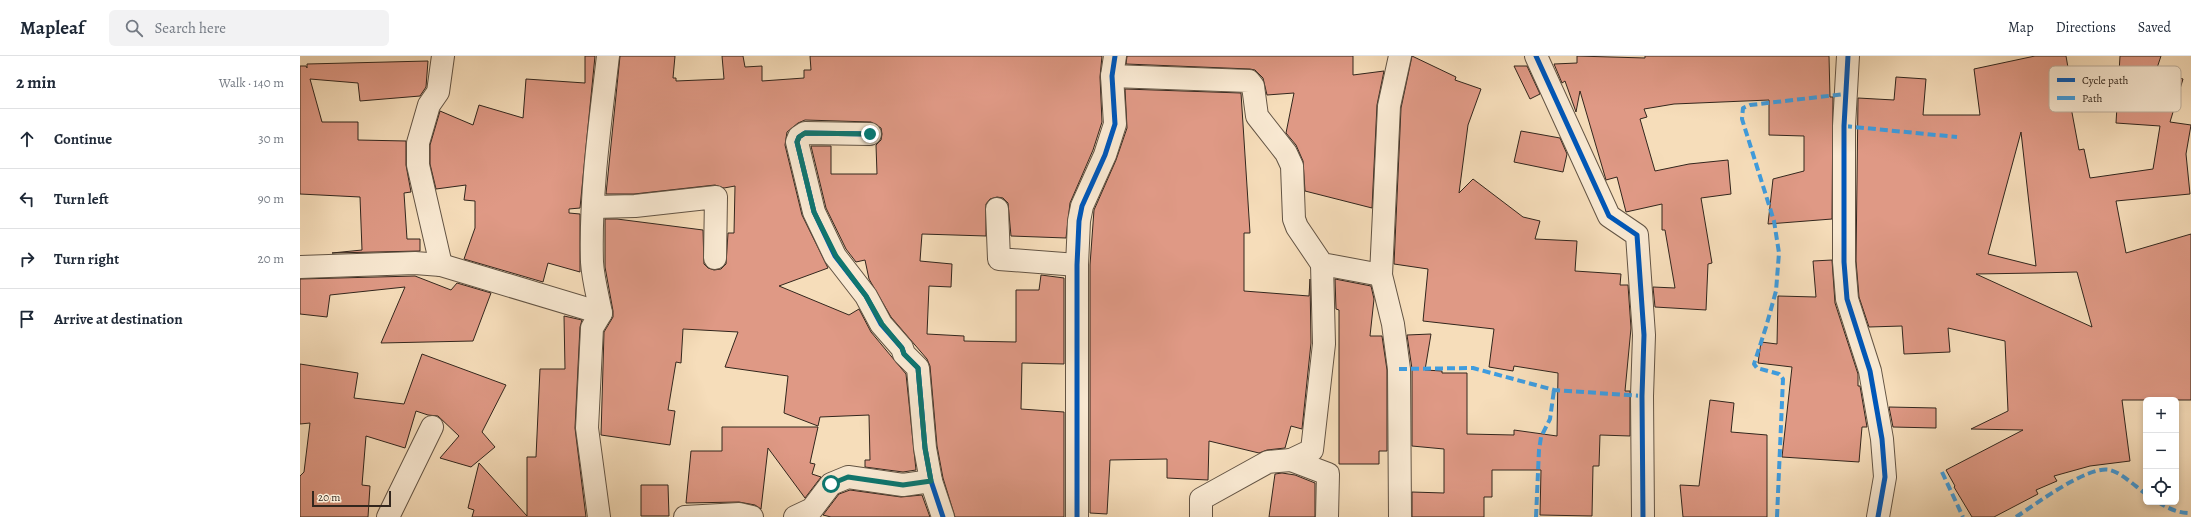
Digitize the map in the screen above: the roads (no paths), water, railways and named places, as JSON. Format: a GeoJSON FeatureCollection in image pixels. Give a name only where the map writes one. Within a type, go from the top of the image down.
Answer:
{"type":"FeatureCollection","features":[{"type":"Feature","properties":{"kind":"street"},"geometry":{"type":"LineString","coordinates":[[440,265],[418,165],[417,153],[430,105],[438,92],[444,56]]}},
{"type":"Feature","properties":{"kind":"street"},"geometry":{"type":"LineString","coordinates":[[599,517],[587,428],[592,328],[601,313],[592,263],[596,155],[608,56]]}},
{"type":"Feature","properties":{"kind":"street"},"geometry":{"type":"LineString","coordinates":[[1400,56],[1389,106],[1381,275],[1393,324],[1399,369],[1400,517]]}},
{"type":"Feature","properties":{"kind":"street"},"geometry":{"type":"LineString","coordinates":[[1536,56],[1609,216],[1637,235],[1644,335],[1642,396],[1643,517]]}},
{"type":"Feature","properties":{"kind":"street"},"geometry":{"type":"LineString","coordinates":[[1848,56],[1844,126],[1844,262],[1847,299],[1870,371],[1882,439],[1884,477],[1878,517]]}},
{"type":"Feature","properties":{"kind":"street"},"geometry":{"type":"LineString","coordinates":[[1077,517],[1076,265],[1079,221],[1082,206],[1105,155],[1114,124],[1113,66],[1249,81],[1253,86],[1257,116],[1286,153],[1292,166],[1294,219],[1322,264],[1324,344],[1312,450],[1292,460],[1268,462],[1201,499],[1201,517]]}},
{"type":"Feature","properties":{"kind":"street"},"geometry":{"type":"LineString","coordinates":[[870,134],[805,133],[799,137],[797,142],[814,212],[836,256],[866,296],[882,324],[902,348],[904,354],[918,368],[925,448],[931,481],[944,517]]}},
{"type":"Feature","properties":{"kind":"street"},"geometry":{"type":"LineString","coordinates":[[594,207],[635,206],[716,197],[715,258]]}},
{"type":"Feature","properties":{"kind":"street"},"geometry":{"type":"LineString","coordinates":[[997,208],[999,259],[1076,265]]}},
{"type":"Feature","properties":{"kind":"street"},"geometry":{"type":"LineString","coordinates":[[300,267],[415,263],[440,265],[601,313]]}},
{"type":"Feature","properties":{"kind":"street"},"geometry":{"type":"LineString","coordinates":[[1322,264],[1381,275]]}},
{"type":"Feature","properties":{"kind":"street"},"geometry":{"type":"LineString","coordinates":[[388,517],[432,427]]}},
{"type":"Feature","properties":{"kind":"street"},"geometry":{"type":"LineString","coordinates":[[1292,460],[1328,474],[1327,517]]}},
{"type":"Feature","properties":{"kind":"street"},"geometry":{"type":"LineString","coordinates":[[795,517],[812,509],[831,484],[848,477],[903,485],[931,481]]}},
{"type":"Feature","properties":{"kind":"street"},"geometry":{"type":"LineString","coordinates":[[688,517],[740,514],[752,517]]}}]}
